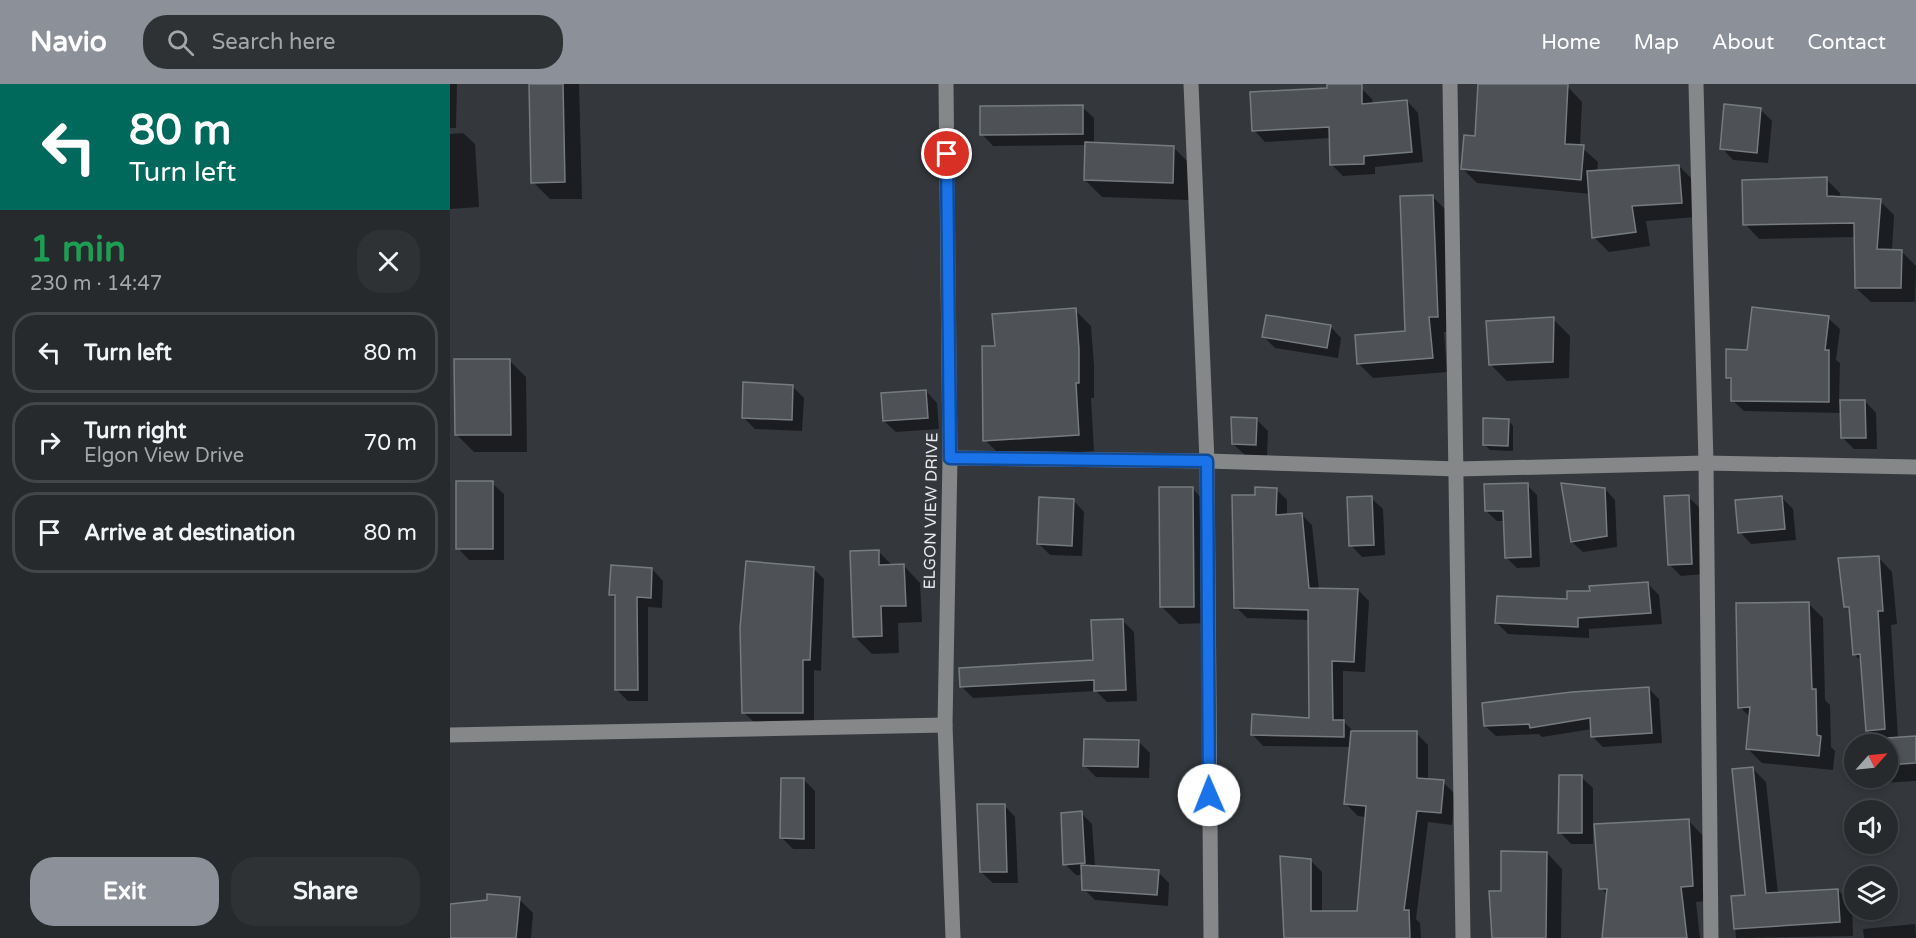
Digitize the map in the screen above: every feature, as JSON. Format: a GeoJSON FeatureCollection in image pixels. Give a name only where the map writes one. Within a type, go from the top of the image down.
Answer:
{"type":"FeatureCollection","features":[{"type":"Feature","properties":{"kind":"street","name":"ELGON VIEW DRIVE"},"geometry":{"type":"LineString","coordinates":[[946,84],[950,458],[945,725],[953,938]]}},
{"type":"Feature","properties":{"kind":"street"},"geometry":{"type":"LineString","coordinates":[[1191,84],[1207,461],[1211,938]]}},
{"type":"Feature","properties":{"kind":"street"},"geometry":{"type":"LineString","coordinates":[[1450,84],[1458,469],[1463,938]]}},
{"type":"Feature","properties":{"kind":"street"},"geometry":{"type":"LineString","coordinates":[[1696,84],[1706,463],[1711,938]]}},
{"type":"Feature","properties":{"kind":"street"},"geometry":{"type":"LineString","coordinates":[[950,458],[1207,461],[1458,469],[1706,463],[1916,467]]}},
{"type":"Feature","properties":{"kind":"street"},"geometry":{"type":"LineString","coordinates":[[450,735],[945,725]]}},
{"type":"Feature","properties":{"kind":"building"},"geometry":{"type":"Polygon","coordinates":[[[529,84],[563,84],[565,182],[531,183],[529,84]]]}},
{"type":"Feature","properties":{"kind":"building"},"geometry":{"type":"Polygon","coordinates":[[[1327,84],[1362,84],[1362,104],[1407,100],[1412,152],[1364,156],[1364,164],[1330,165],[1329,127],[1252,131],[1250,92],[1327,88],[1327,84]]]}},
{"type":"Feature","properties":{"kind":"building"},"geometry":{"type":"Polygon","coordinates":[[[1478,84],[1568,84],[1565,144],[1584,145],[1581,180],[1461,169],[1464,135],[1475,136],[1478,84]]]}},
{"type":"Feature","properties":{"kind":"building"},"geometry":{"type":"Polygon","coordinates":[[[1724,104],[1761,108],[1757,153],[1720,149],[1724,104]]]}},
{"type":"Feature","properties":{"kind":"building"},"geometry":{"type":"Polygon","coordinates":[[[1083,105],[1083,134],[980,135],[980,106],[1083,105]]]}},
{"type":"Feature","properties":{"kind":"building"},"geometry":{"type":"Polygon","coordinates":[[[1085,142],[1174,146],[1173,183],[1084,180],[1085,142]]]}},
{"type":"Feature","properties":{"kind":"building"},"geometry":{"type":"Polygon","coordinates":[[[1679,165],[1682,203],[1632,206],[1636,232],[1592,238],[1587,171],[1679,165]]]}},
{"type":"Feature","properties":{"kind":"building"},"geometry":{"type":"Polygon","coordinates":[[[1827,177],[1827,196],[1881,199],[1877,249],[1902,250],[1901,288],[1855,288],[1854,223],[1743,225],[1742,180],[1827,177]]]}},
{"type":"Feature","properties":{"kind":"building"},"geometry":{"type":"Polygon","coordinates":[[[1433,195],[1438,317],[1429,317],[1433,358],[1357,364],[1355,335],[1405,331],[1400,196],[1433,195]]]}},
{"type":"Feature","properties":{"kind":"building"},"geometry":{"type":"Polygon","coordinates":[[[1752,307],[1829,316],[1825,350],[1829,350],[1829,402],[1731,401],[1731,378],[1726,378],[1726,349],[1747,350],[1752,307]]]}},
{"type":"Feature","properties":{"kind":"building"},"geometry":{"type":"Polygon","coordinates":[[[1076,308],[1079,349],[1079,383],[1076,383],[1079,435],[983,441],[982,346],[995,346],[992,314],[1076,308]]]}},
{"type":"Feature","properties":{"kind":"building"},"geometry":{"type":"Polygon","coordinates":[[[1266,315],[1331,325],[1327,348],[1262,337],[1266,315]]]}},
{"type":"Feature","properties":{"kind":"building"},"geometry":{"type":"Polygon","coordinates":[[[1554,317],[1553,362],[1489,365],[1486,321],[1554,317]]]}},
{"type":"Feature","properties":{"kind":"building"},"geometry":{"type":"Polygon","coordinates":[[[454,359],[510,359],[511,435],[455,435],[454,359]]]}},
{"type":"Feature","properties":{"kind":"building"},"geometry":{"type":"Polygon","coordinates":[[[743,382],[793,385],[792,420],[742,418],[743,382]]]}},
{"type":"Feature","properties":{"kind":"building"},"geometry":{"type":"Polygon","coordinates":[[[926,390],[928,418],[883,421],[881,393],[926,390]]]}},
{"type":"Feature","properties":{"kind":"building"},"geometry":{"type":"Polygon","coordinates":[[[1840,400],[1865,400],[1866,438],[1841,438],[1840,400]]]}},
{"type":"Feature","properties":{"kind":"building"},"geometry":{"type":"Polygon","coordinates":[[[1231,417],[1257,418],[1256,445],[1232,444],[1231,417]]]}},
{"type":"Feature","properties":{"kind":"building"},"geometry":{"type":"Polygon","coordinates":[[[1483,418],[1509,419],[1508,446],[1483,445],[1483,418]]]}},
{"type":"Feature","properties":{"kind":"building"},"geometry":{"type":"Polygon","coordinates":[[[456,481],[493,481],[493,549],[456,549],[456,481]]]}},
{"type":"Feature","properties":{"kind":"building"},"geometry":{"type":"Polygon","coordinates":[[[1528,483],[1531,557],[1505,558],[1503,511],[1485,511],[1484,484],[1528,483]]]}},
{"type":"Feature","properties":{"kind":"building"},"geometry":{"type":"Polygon","coordinates":[[[1561,483],[1605,488],[1607,536],[1571,542],[1561,483]]]}},
{"type":"Feature","properties":{"kind":"building"},"geometry":{"type":"Polygon","coordinates":[[[1159,487],[1193,487],[1194,607],[1160,607],[1159,487]]]}},
{"type":"Feature","properties":{"kind":"building"},"geometry":{"type":"Polygon","coordinates":[[[1255,487],[1277,488],[1276,515],[1302,513],[1309,588],[1358,589],[1354,662],[1332,661],[1333,720],[1344,720],[1344,737],[1251,735],[1252,714],[1309,718],[1308,610],[1234,608],[1232,495],[1255,495],[1255,487]]]}},
{"type":"Feature","properties":{"kind":"building"},"geometry":{"type":"Polygon","coordinates":[[[1689,495],[1692,564],[1668,565],[1664,496],[1689,495]]]}},
{"type":"Feature","properties":{"kind":"building"},"geometry":{"type":"Polygon","coordinates":[[[1372,496],[1374,545],[1349,546],[1347,497],[1372,496]]]}},
{"type":"Feature","properties":{"kind":"building"},"geometry":{"type":"Polygon","coordinates":[[[1782,496],[1785,529],[1738,533],[1735,500],[1782,496]]]}},
{"type":"Feature","properties":{"kind":"building"},"geometry":{"type":"Polygon","coordinates":[[[1039,497],[1074,499],[1072,546],[1037,544],[1039,497]]]}},
{"type":"Feature","properties":{"kind":"building"},"geometry":{"type":"Polygon","coordinates":[[[879,550],[879,565],[904,564],[906,606],[881,606],[882,636],[853,637],[850,551],[879,550]]]}},
{"type":"Feature","properties":{"kind":"building"},"geometry":{"type":"Polygon","coordinates":[[[1879,556],[1883,611],[1878,611],[1885,729],[1866,731],[1860,654],[1853,655],[1849,607],[1844,607],[1838,558],[1879,556]]]}},
{"type":"Feature","properties":{"kind":"building"},"geometry":{"type":"Polygon","coordinates":[[[746,561],[814,567],[810,660],[803,660],[803,713],[742,713],[740,628],[746,561]]]}},
{"type":"Feature","properties":{"kind":"building"},"geometry":{"type":"Polygon","coordinates":[[[611,565],[652,568],[651,598],[637,597],[638,690],[615,690],[615,595],[609,595],[611,565]]]}},
{"type":"Feature","properties":{"kind":"building"},"geometry":{"type":"Polygon","coordinates":[[[1648,582],[1651,613],[1578,618],[1578,627],[1495,623],[1497,596],[1567,599],[1567,591],[1590,591],[1589,586],[1648,582]]]}},
{"type":"Feature","properties":{"kind":"building"},"geometry":{"type":"Polygon","coordinates":[[[1809,602],[1812,689],[1816,689],[1817,735],[1821,736],[1819,756],[1746,749],[1750,707],[1738,708],[1736,603],[1809,602]]]}},
{"type":"Feature","properties":{"kind":"building"},"geometry":{"type":"Polygon","coordinates":[[[1123,619],[1126,690],[1094,691],[1094,680],[960,687],[959,668],[1093,660],[1091,620],[1123,619]]]}},
{"type":"Feature","properties":{"kind":"building"},"geometry":{"type":"Polygon","coordinates":[[[1649,687],[1652,733],[1591,737],[1590,718],[1530,728],[1529,724],[1484,726],[1482,703],[1572,692],[1649,687]]]}},
{"type":"Feature","properties":{"kind":"building"},"geometry":{"type":"Polygon","coordinates":[[[1351,731],[1417,731],[1417,778],[1444,780],[1441,813],[1417,811],[1404,910],[1409,910],[1410,938],[1284,938],[1280,856],[1311,859],[1311,911],[1357,911],[1366,806],[1344,804],[1351,731]]]}},
{"type":"Feature","properties":{"kind":"building"},"geometry":{"type":"Polygon","coordinates":[[[1916,736],[1916,763],[1898,764],[1898,737],[1916,736]]]}},
{"type":"Feature","properties":{"kind":"building"},"geometry":{"type":"Polygon","coordinates":[[[1084,739],[1139,740],[1138,767],[1083,766],[1084,739]]]}},
{"type":"Feature","properties":{"kind":"building"},"geometry":{"type":"Polygon","coordinates":[[[1753,767],[1766,893],[1838,889],[1840,922],[1734,929],[1731,896],[1745,895],[1732,769],[1753,767]]]}},
{"type":"Feature","properties":{"kind":"building"},"geometry":{"type":"Polygon","coordinates":[[[1559,775],[1582,775],[1582,833],[1558,833],[1559,775]]]}},
{"type":"Feature","properties":{"kind":"building"},"geometry":{"type":"Polygon","coordinates":[[[781,778],[804,778],[804,839],[780,838],[781,778]]]}},
{"type":"Feature","properties":{"kind":"building"},"geometry":{"type":"Polygon","coordinates":[[[977,804],[1005,804],[1007,872],[980,872],[977,804]]]}},
{"type":"Feature","properties":{"kind":"building"},"geometry":{"type":"Polygon","coordinates":[[[1082,811],[1085,863],[1063,865],[1061,813],[1082,811]]]}},
{"type":"Feature","properties":{"kind":"building"},"geometry":{"type":"Polygon","coordinates":[[[1689,819],[1693,886],[1681,887],[1687,938],[1602,938],[1607,889],[1599,889],[1594,824],[1689,819]]]}},
{"type":"Feature","properties":{"kind":"building"},"geometry":{"type":"Polygon","coordinates":[[[1501,851],[1547,852],[1546,938],[1492,938],[1489,891],[1501,891],[1501,851]]]}},
{"type":"Feature","properties":{"kind":"building"},"geometry":{"type":"Polygon","coordinates":[[[1081,865],[1159,870],[1157,895],[1082,890],[1081,865]]]}},
{"type":"Feature","properties":{"kind":"building"},"geometry":{"type":"Polygon","coordinates":[[[487,894],[520,897],[516,938],[450,938],[450,904],[487,900],[487,894]]]}},
{"type":"Feature","properties":{"kind":"route"},"geometry":{"type":"LineString","coordinates":[[947,154],[950,458],[1207,461],[1209,795]]}}]}
